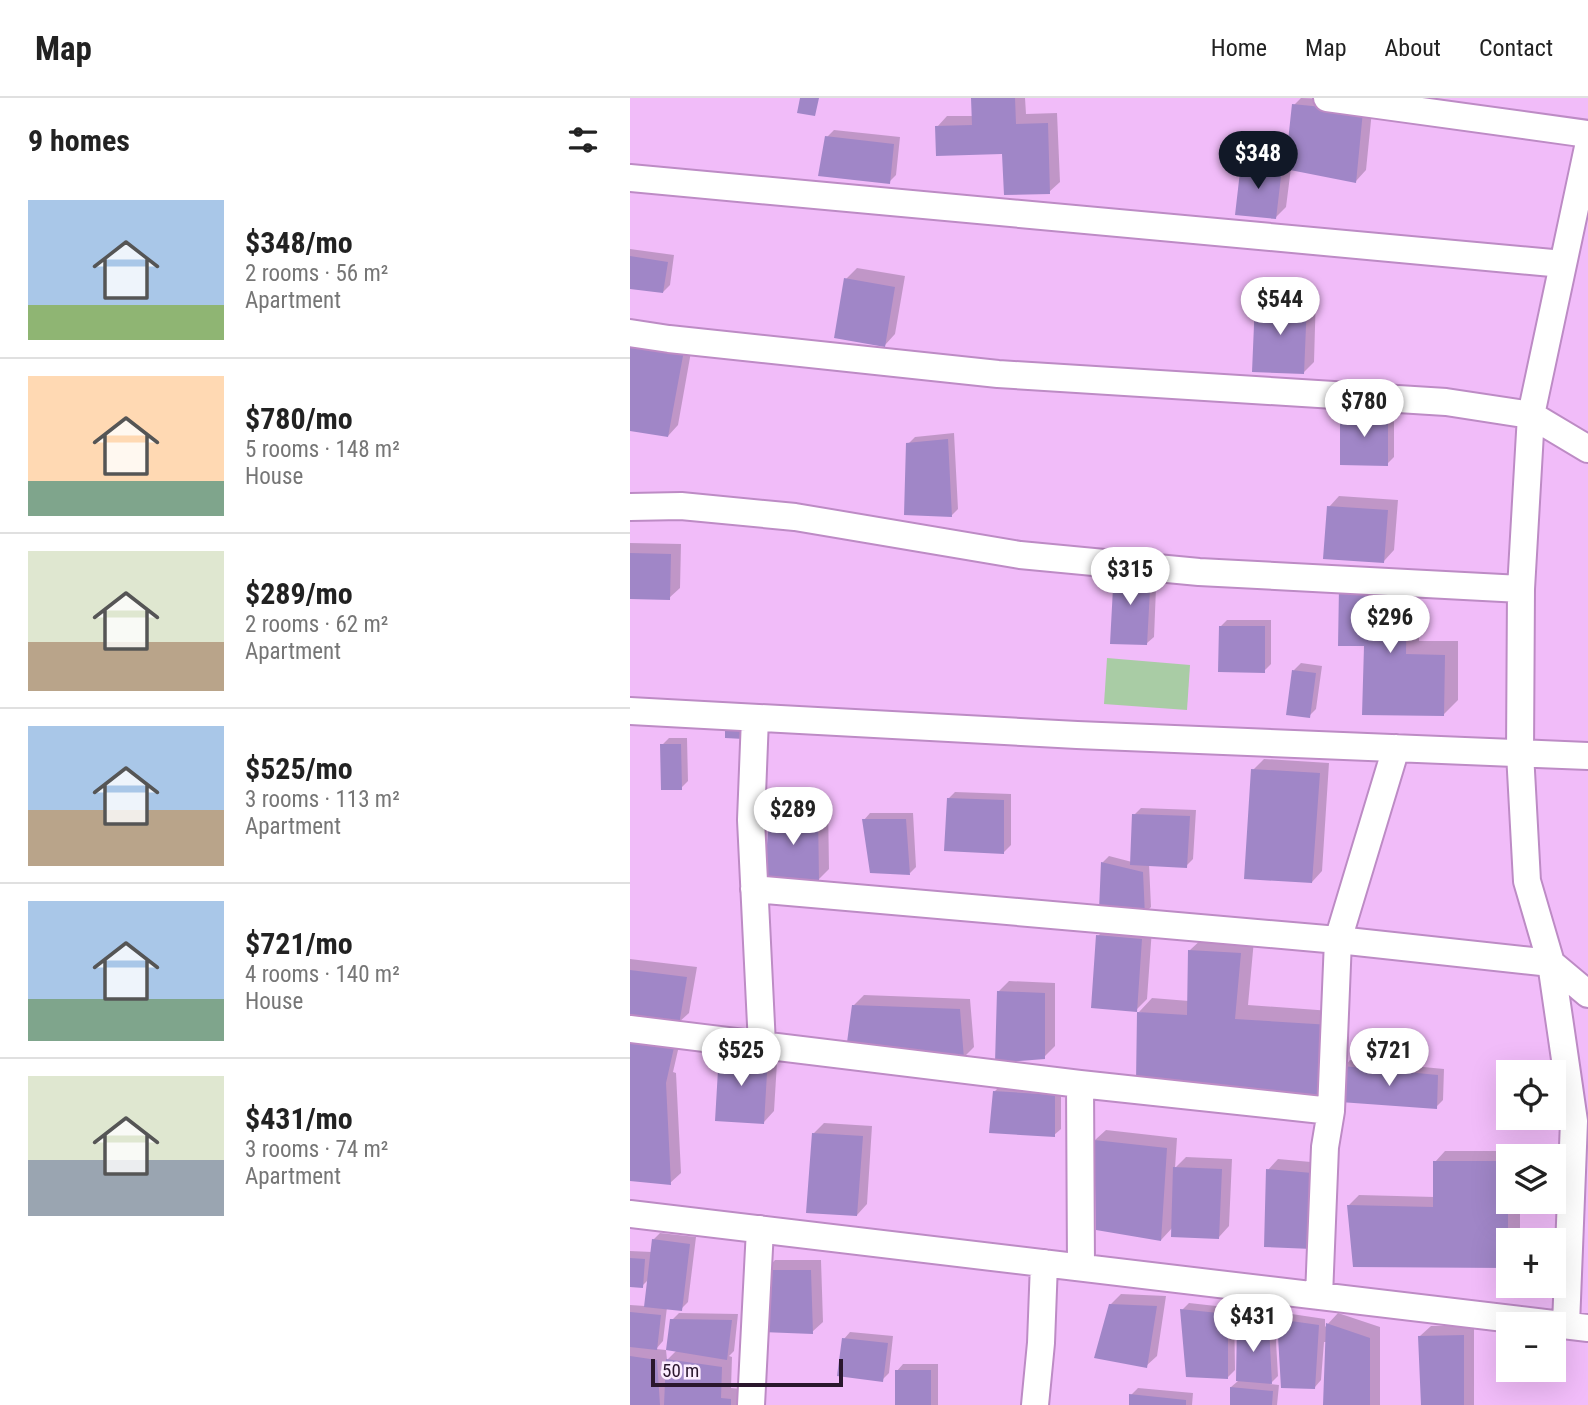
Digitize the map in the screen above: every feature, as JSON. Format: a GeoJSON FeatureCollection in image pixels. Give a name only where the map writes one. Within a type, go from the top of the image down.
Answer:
{"type":"FeatureCollection","features":[{"type":"Feature","properties":{"kind":"street"},"geometry":{"type":"LineString","coordinates":[[1327,98],[1588,134]]}},
{"type":"Feature","properties":{"kind":"street"},"geometry":{"type":"LineString","coordinates":[[630,1214],[1577,1327],[1574,1121],[1551,963],[1527,881],[1520,753],[1521,589],[1531,415],[1563,264],[1581,214],[1588,147]]}},
{"type":"Feature","properties":{"kind":"street"},"geometry":{"type":"LineString","coordinates":[[630,178],[1563,264]]}},
{"type":"Feature","properties":{"kind":"street"},"geometry":{"type":"LineString","coordinates":[[630,333],[669,340],[998,374],[1446,402],[1531,415],[1588,449]]}},
{"type":"Feature","properties":{"kind":"street"},"geometry":{"type":"LineString","coordinates":[[630,507],[681,506],[795,517],[1020,555],[1199,572],[1521,589]]}},
{"type":"Feature","properties":{"kind":"street"},"geometry":{"type":"LineString","coordinates":[[630,711],[1588,756]]}},
{"type":"Feature","properties":{"kind":"street"},"geometry":{"type":"LineString","coordinates":[[755,718],[751,820],[762,1045]]}},
{"type":"Feature","properties":{"kind":"street"},"geometry":{"type":"LineString","coordinates":[[1319,1296],[1325,1147],[1331,1111],[1338,940],[1396,748]]}},
{"type":"Feature","properties":{"kind":"street"},"geometry":{"type":"LineString","coordinates":[[754,889],[1338,940],[1551,963],[1588,994]]}},
{"type":"Feature","properties":{"kind":"street"},"geometry":{"type":"LineString","coordinates":[[630,1029],[1080,1084],[1331,1111]]}},
{"type":"Feature","properties":{"kind":"street"},"geometry":{"type":"LineString","coordinates":[[1080,1084],[1081,1268]]}},
{"type":"Feature","properties":{"kind":"street"},"geometry":{"type":"LineString","coordinates":[[751,1405],[760,1229]]}},
{"type":"Feature","properties":{"kind":"street"},"geometry":{"type":"LineString","coordinates":[[1035,1405],[1044,1263]]}},
{"type":"Feature","properties":{"kind":"green space"},"geometry":{"type":"Polygon","coordinates":[[[1107,658],[1190,665],[1187,710],[1104,704],[1107,658]]]}},
{"type":"Feature","properties":{"kind":"building"},"geometry":{"type":"Polygon","coordinates":[[[800,98],[819,98],[815,116],[797,113],[800,98]]]}},
{"type":"Feature","properties":{"kind":"building"},"geometry":{"type":"Polygon","coordinates":[[[971,98],[1015,98],[1016,124],[1048,123],[1050,194],[1004,195],[1002,154],[936,156],[935,126],[972,125],[971,98]]]}},
{"type":"Feature","properties":{"kind":"building"},"geometry":{"type":"Polygon","coordinates":[[[1292,104],[1363,111],[1356,183],[1285,169],[1292,104]]]}},
{"type":"Feature","properties":{"kind":"building"},"geometry":{"type":"Polygon","coordinates":[[[825,136],[894,144],[890,184],[818,176],[825,136]]]}},
{"type":"Feature","properties":{"kind":"building"},"geometry":{"type":"Polygon","coordinates":[[[1241,163],[1282,168],[1276,219],[1235,215],[1241,163]]]}},
{"type":"Feature","properties":{"kind":"building"},"geometry":{"type":"Polygon","coordinates":[[[630,256],[668,262],[663,293],[630,289],[630,256]]]}},
{"type":"Feature","properties":{"kind":"building"},"geometry":{"type":"Polygon","coordinates":[[[844,278],[895,287],[885,347],[834,338],[844,278]]]}},
{"type":"Feature","properties":{"kind":"building"},"geometry":{"type":"Polygon","coordinates":[[[1255,301],[1307,302],[1304,374],[1252,372],[1255,301]]]}},
{"type":"Feature","properties":{"kind":"building"},"geometry":{"type":"Polygon","coordinates":[[[630,335],[685,345],[668,437],[630,431],[630,335]]]}},
{"type":"Feature","properties":{"kind":"building"},"geometry":{"type":"Polygon","coordinates":[[[1388,411],[1388,466],[1340,465],[1340,413],[1388,411]]]}},
{"type":"Feature","properties":{"kind":"building"},"geometry":{"type":"Polygon","coordinates":[[[948,439],[952,517],[904,515],[906,443],[948,439]]]}},
{"type":"Feature","properties":{"kind":"building"},"geometry":{"type":"Polygon","coordinates":[[[1327,506],[1388,510],[1384,563],[1323,559],[1327,506]]]}},
{"type":"Feature","properties":{"kind":"building"},"geometry":{"type":"Polygon","coordinates":[[[630,553],[671,554],[670,600],[630,599],[630,553]]]}},
{"type":"Feature","properties":{"kind":"building"},"geometry":{"type":"Polygon","coordinates":[[[1114,569],[1151,571],[1147,645],[1110,644],[1114,569]]]}},
{"type":"Feature","properties":{"kind":"building"},"geometry":{"type":"Polygon","coordinates":[[[1339,587],[1407,588],[1406,654],[1445,655],[1444,716],[1362,715],[1364,646],[1338,646],[1339,587]]]}},
{"type":"Feature","properties":{"kind":"building"},"geometry":{"type":"Polygon","coordinates":[[[1219,626],[1265,626],[1265,673],[1218,672],[1219,626]]]}},
{"type":"Feature","properties":{"kind":"building"},"geometry":{"type":"Polygon","coordinates":[[[1292,670],[1316,673],[1310,718],[1286,715],[1292,670]]]}},
{"type":"Feature","properties":{"kind":"building"},"geometry":{"type":"Polygon","coordinates":[[[725,724],[745,725],[744,739],[725,738],[725,724]]]}},
{"type":"Feature","properties":{"kind":"building"},"geometry":{"type":"Polygon","coordinates":[[[660,744],[681,744],[682,790],[661,790],[660,744]]]}},
{"type":"Feature","properties":{"kind":"building"},"geometry":{"type":"Polygon","coordinates":[[[1251,769],[1320,773],[1312,883],[1244,879],[1251,769]]]}},
{"type":"Feature","properties":{"kind":"building"},"geometry":{"type":"Polygon","coordinates":[[[947,798],[1004,800],[1004,854],[944,851],[947,798]]]}},
{"type":"Feature","properties":{"kind":"building"},"geometry":{"type":"Polygon","coordinates":[[[769,813],[818,813],[819,881],[765,877],[769,813]]]}},
{"type":"Feature","properties":{"kind":"building"},"geometry":{"type":"Polygon","coordinates":[[[1132,814],[1190,816],[1187,868],[1130,865],[1132,814]]]}},
{"type":"Feature","properties":{"kind":"building"},"geometry":{"type":"Polygon","coordinates":[[[862,819],[906,819],[910,875],[870,873],[862,819]]]}},
{"type":"Feature","properties":{"kind":"building"},"geometry":{"type":"Polygon","coordinates":[[[1101,862],[1143,872],[1145,916],[1099,910],[1101,862]]]}},
{"type":"Feature","properties":{"kind":"building"},"geometry":{"type":"Polygon","coordinates":[[[1096,935],[1142,939],[1137,1012],[1091,1008],[1096,935]]]}},
{"type":"Feature","properties":{"kind":"building"},"geometry":{"type":"Polygon","coordinates":[[[1188,950],[1241,953],[1235,1019],[1331,1025],[1330,1107],[1136,1083],[1137,1012],[1187,1015],[1188,950]]]}},
{"type":"Feature","properties":{"kind":"building"},"geometry":{"type":"Polygon","coordinates":[[[630,970],[687,977],[679,1025],[630,1020],[630,970]]]}},
{"type":"Feature","properties":{"kind":"building"},"geometry":{"type":"Polygon","coordinates":[[[997,991],[1045,993],[1045,1059],[995,1063],[997,991]]]}},
{"type":"Feature","properties":{"kind":"building"},"geometry":{"type":"Polygon","coordinates":[[[852,1005],[960,1009],[964,1059],[846,1050],[852,1005]]]}},
{"type":"Feature","properties":{"kind":"building"},"geometry":{"type":"Polygon","coordinates":[[[630,1039],[675,1043],[666,1083],[671,1185],[630,1181],[630,1039]]]}},
{"type":"Feature","properties":{"kind":"building"},"geometry":{"type":"Polygon","coordinates":[[[719,1053],[768,1056],[764,1124],[715,1121],[719,1053]]]}},
{"type":"Feature","properties":{"kind":"building"},"geometry":{"type":"Polygon","coordinates":[[[1342,1066],[1438,1075],[1437,1109],[1340,1102],[1342,1066]]]}},
{"type":"Feature","properties":{"kind":"building"},"geometry":{"type":"Polygon","coordinates":[[[993,1091],[1055,1095],[1055,1137],[989,1133],[993,1091]]]}},
{"type":"Feature","properties":{"kind":"building"},"geometry":{"type":"Polygon","coordinates":[[[812,1133],[863,1136],[857,1216],[806,1213],[812,1133]]]}},
{"type":"Feature","properties":{"kind":"building"},"geometry":{"type":"Polygon","coordinates":[[[1094,1140],[1167,1148],[1161,1241],[1096,1230],[1094,1140]]]}},
{"type":"Feature","properties":{"kind":"building"},"geometry":{"type":"Polygon","coordinates":[[[1433,1161],[1496,1161],[1496,1214],[1508,1214],[1508,1228],[1496,1228],[1496,1268],[1353,1267],[1347,1205],[1433,1207],[1433,1161]]]}},
{"type":"Feature","properties":{"kind":"building"},"geometry":{"type":"Polygon","coordinates":[[[1173,1167],[1222,1169],[1219,1239],[1171,1237],[1173,1167]]]}},
{"type":"Feature","properties":{"kind":"building"},"geometry":{"type":"Polygon","coordinates":[[[1266,1169],[1312,1173],[1312,1249],[1264,1247],[1266,1169]]]}},
{"type":"Feature","properties":{"kind":"building"},"geometry":{"type":"Polygon","coordinates":[[[652,1239],[690,1244],[682,1311],[644,1307],[652,1239]]]}},
{"type":"Feature","properties":{"kind":"building"},"geometry":{"type":"Polygon","coordinates":[[[630,1258],[645,1259],[643,1288],[630,1287],[630,1258]]]}},
{"type":"Feature","properties":{"kind":"building"},"geometry":{"type":"Polygon","coordinates":[[[763,1270],[811,1270],[813,1334],[759,1332],[763,1270]]]}},
{"type":"Feature","properties":{"kind":"building"},"geometry":{"type":"Polygon","coordinates":[[[1109,1304],[1157,1306],[1147,1368],[1094,1358],[1109,1304]]]}},
{"type":"Feature","properties":{"kind":"building"},"geometry":{"type":"Polygon","coordinates":[[[1180,1309],[1228,1314],[1228,1379],[1186,1377],[1180,1309]]]}},
{"type":"Feature","properties":{"kind":"building"},"geometry":{"type":"Polygon","coordinates":[[[630,1312],[661,1315],[657,1350],[630,1347],[630,1312]]]}},
{"type":"Feature","properties":{"kind":"building"},"geometry":{"type":"Polygon","coordinates":[[[670,1319],[732,1320],[727,1360],[666,1350],[670,1319]]]}},
{"type":"Feature","properties":{"kind":"building"},"geometry":{"type":"Polygon","coordinates":[[[1277,1319],[1319,1325],[1315,1389],[1281,1388],[1277,1319]]]}},
{"type":"Feature","properties":{"kind":"building"},"geometry":{"type":"Polygon","coordinates":[[[1237,1323],[1269,1326],[1272,1384],[1236,1381],[1237,1323]]]}},
{"type":"Feature","properties":{"kind":"building"},"geometry":{"type":"Polygon","coordinates":[[[1326,1323],[1370,1338],[1370,1405],[1323,1405],[1326,1323]]]}},
{"type":"Feature","properties":{"kind":"building"},"geometry":{"type":"Polygon","coordinates":[[[1464,1335],[1464,1405],[1421,1405],[1418,1336],[1464,1335]]]}},
{"type":"Feature","properties":{"kind":"building"},"geometry":{"type":"Polygon","coordinates":[[[842,1338],[888,1343],[883,1382],[837,1376],[842,1338]]]}},
{"type":"Feature","properties":{"kind":"building"},"geometry":{"type":"Polygon","coordinates":[[[630,1356],[657,1360],[660,1405],[630,1405],[630,1356]]]}},
{"type":"Feature","properties":{"kind":"building"},"geometry":{"type":"Polygon","coordinates":[[[666,1359],[722,1367],[721,1398],[731,1399],[731,1405],[664,1405],[666,1359]]]}},
{"type":"Feature","properties":{"kind":"building"},"geometry":{"type":"Polygon","coordinates":[[[895,1370],[931,1370],[931,1405],[895,1405],[895,1370]]]}},
{"type":"Feature","properties":{"kind":"building"},"geometry":{"type":"Polygon","coordinates":[[[1230,1387],[1273,1391],[1272,1405],[1230,1405],[1230,1387]]]}},
{"type":"Feature","properties":{"kind":"building"},"geometry":{"type":"Polygon","coordinates":[[[1129,1394],[1186,1400],[1186,1405],[1129,1405],[1129,1394]]]}}]}
